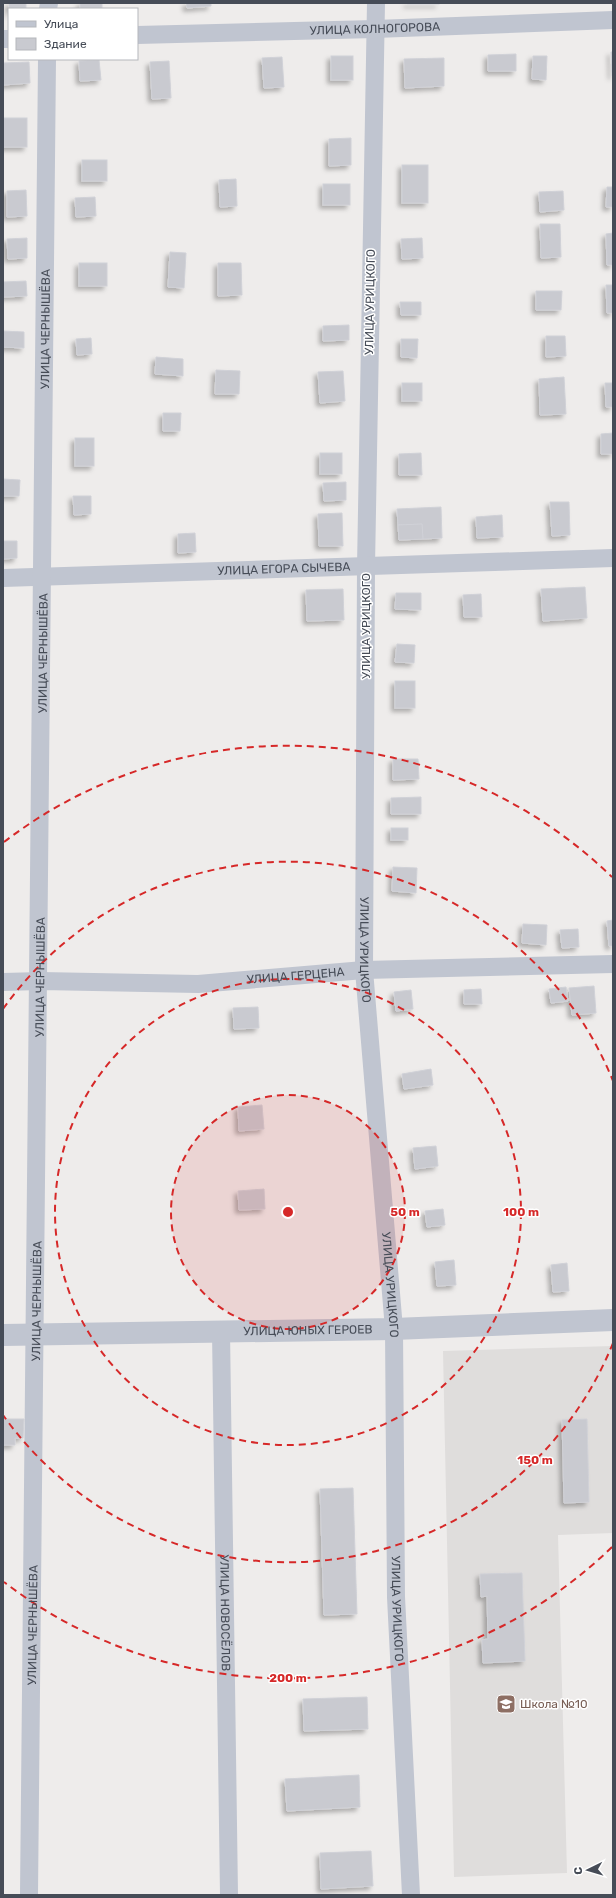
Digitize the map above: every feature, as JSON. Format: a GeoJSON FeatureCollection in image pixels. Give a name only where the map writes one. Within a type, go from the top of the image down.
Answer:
{"type":"FeatureCollection","features":[{"type":"Feature","properties":{"kind":"street","name":"УЛИЦА УРИЦКОГО"},"geometry":{"type":"LineString","coordinates":[[376,3],[366,567],[364,970],[394,1329],[396,1597],[411,1895]]}},
{"type":"Feature","properties":{"kind":"street","name":"УЛИЦА КОЛНОГОРОВА"},"geometry":{"type":"LineString","coordinates":[[138,35],[375,29],[613,20]]}},
{"type":"Feature","properties":{"kind":"street","name":"УЛИЦА ЧЕРНЫШЁВА"},"geometry":{"type":"LineString","coordinates":[[29,1895],[38,1334],[45,576],[47,60]]}},
{"type":"Feature","properties":{"kind":"street","name":"УЛИЦА ЕГОРА СЫЧЕВА"},"geometry":{"type":"LineString","coordinates":[[3,578],[613,558]]}},
{"type":"Feature","properties":{"kind":"street","name":"УЛИЦА ГЕРЦЕНА"},"geometry":{"type":"LineString","coordinates":[[3,982],[41,981],[198,984],[364,970],[613,964]]}},
{"type":"Feature","properties":{"kind":"street","name":"УЛИЦА ЮНЫХ ГЕРОЕВ"},"geometry":{"type":"LineString","coordinates":[[3,1335],[394,1329],[613,1320]]}},
{"type":"Feature","properties":{"kind":"street","name":"УЛИЦА НОВОСЁЛОВ"},"geometry":{"type":"LineString","coordinates":[[220,1331],[230,1895]]}},
{"type":"Feature","properties":{"kind":"shaded area","name":"Школа №10"},"geometry":{"type":"Polygon","coordinates":[[[613,1346],[613,1533],[558,1535],[567,1873],[454,1877],[443,1351],[613,1346]]]}},
{"type":"Feature","properties":{"kind":"building"},"geometry":{"type":"Polygon","coordinates":[[[9,3],[26,3],[26,8],[9,8],[9,3]]]}},
{"type":"Feature","properties":{"kind":"building"},"geometry":{"type":"Polygon","coordinates":[[[80,3],[102,3],[102,8],[80,8],[80,3]]]}},
{"type":"Feature","properties":{"kind":"building"},"geometry":{"type":"Polygon","coordinates":[[[186,3],[211,3],[211,6],[187,8],[186,3]]]}},
{"type":"Feature","properties":{"kind":"building"},"geometry":{"type":"Polygon","coordinates":[[[439,3],[439,4],[407,4],[439,3]]]}},
{"type":"Feature","properties":{"kind":"building"},"geometry":{"type":"Polygon","coordinates":[[[611,52],[613,52],[613,76],[612,76],[611,52]]]}},
{"type":"Feature","properties":{"kind":"building"},"geometry":{"type":"Polygon","coordinates":[[[516,54],[516,71],[488,71],[488,55],[516,54]]]}},
{"type":"Feature","properties":{"kind":"building"},"geometry":{"type":"Polygon","coordinates":[[[331,56],[353,56],[353,80],[331,80],[331,56]]]}},
{"type":"Feature","properties":{"kind":"building"},"geometry":{"type":"Polygon","coordinates":[[[533,56],[547,56],[546,80],[532,79],[533,56]]]}},
{"type":"Feature","properties":{"kind":"building"},"geometry":{"type":"Polygon","coordinates":[[[282,57],[284,87],[264,88],[262,58],[282,57]]]}},
{"type":"Feature","properties":{"kind":"building"},"geometry":{"type":"Polygon","coordinates":[[[444,58],[444,86],[405,88],[404,59],[444,58]]]}},
{"type":"Feature","properties":{"kind":"building"},"geometry":{"type":"Polygon","coordinates":[[[99,60],[101,80],[80,81],[79,61],[99,60]]]}},
{"type":"Feature","properties":{"kind":"building"},"geometry":{"type":"Polygon","coordinates":[[[169,61],[171,98],[152,99],[150,62],[169,61]]]}},
{"type":"Feature","properties":{"kind":"building"},"geometry":{"type":"Polygon","coordinates":[[[29,62],[30,83],[3,85],[3,63],[29,62]]]}},
{"type":"Feature","properties":{"kind":"building"},"geometry":{"type":"Polygon","coordinates":[[[3,118],[27,118],[27,147],[3,147],[3,118]]]}},
{"type":"Feature","properties":{"kind":"building"},"geometry":{"type":"Polygon","coordinates":[[[351,138],[351,165],[329,166],[329,139],[351,138]]]}},
{"type":"Feature","properties":{"kind":"building"},"geometry":{"type":"Polygon","coordinates":[[[82,160],[107,160],[107,181],[82,181],[82,160]]]}},
{"type":"Feature","properties":{"kind":"building"},"geometry":{"type":"Polygon","coordinates":[[[402,165],[428,165],[428,203],[402,203],[402,165]]]}},
{"type":"Feature","properties":{"kind":"building"},"geometry":{"type":"Polygon","coordinates":[[[236,179],[237,206],[220,207],[219,180],[236,179]]]}},
{"type":"Feature","properties":{"kind":"building"},"geometry":{"type":"Polygon","coordinates":[[[323,184],[350,184],[350,205],[323,205],[323,184]]]}},
{"type":"Feature","properties":{"kind":"building"},"geometry":{"type":"Polygon","coordinates":[[[607,187],[613,187],[613,207],[606,207],[607,187]]]}},
{"type":"Feature","properties":{"kind":"building"},"geometry":{"type":"Polygon","coordinates":[[[26,190],[27,216],[7,217],[7,191],[26,190]]]}},
{"type":"Feature","properties":{"kind":"building"},"geometry":{"type":"Polygon","coordinates":[[[563,191],[564,210],[540,212],[539,192],[563,191]]]}},
{"type":"Feature","properties":{"kind":"building"},"geometry":{"type":"Polygon","coordinates":[[[95,197],[96,216],[76,217],[75,198],[95,197]]]}},
{"type":"Feature","properties":{"kind":"building"},"geometry":{"type":"Polygon","coordinates":[[[540,224],[560,224],[561,257],[541,258],[540,224]]]}},
{"type":"Feature","properties":{"kind":"building"},"geometry":{"type":"Polygon","coordinates":[[[613,233],[613,265],[607,265],[606,234],[613,233]]]}},
{"type":"Feature","properties":{"kind":"building"},"geometry":{"type":"Polygon","coordinates":[[[27,238],[27,258],[8,259],[7,239],[27,238]]]}},
{"type":"Feature","properties":{"kind":"building"},"geometry":{"type":"Polygon","coordinates":[[[422,238],[423,258],[402,259],[401,239],[422,238]]]}},
{"type":"Feature","properties":{"kind":"building"},"geometry":{"type":"Polygon","coordinates":[[[170,252],[186,253],[184,288],[168,287],[170,252]]]}},
{"type":"Feature","properties":{"kind":"building"},"geometry":{"type":"Polygon","coordinates":[[[79,263],[107,263],[107,286],[79,286],[79,263]]]}},
{"type":"Feature","properties":{"kind":"building"},"geometry":{"type":"Polygon","coordinates":[[[218,263],[241,263],[242,295],[218,296],[218,263]]]}},
{"type":"Feature","properties":{"kind":"building"},"geometry":{"type":"Polygon","coordinates":[[[26,281],[27,296],[3,297],[3,282],[26,281]]]}},
{"type":"Feature","properties":{"kind":"building"},"geometry":{"type":"Polygon","coordinates":[[[606,285],[613,285],[613,313],[607,313],[606,285]]]}},
{"type":"Feature","properties":{"kind":"building"},"geometry":{"type":"Polygon","coordinates":[[[536,291],[562,291],[561,310],[536,310],[536,291]]]}},
{"type":"Feature","properties":{"kind":"building"},"geometry":{"type":"Polygon","coordinates":[[[400,302],[421,302],[421,315],[401,315],[400,302]]]}},
{"type":"Feature","properties":{"kind":"building"},"geometry":{"type":"Polygon","coordinates":[[[349,325],[349,340],[323,341],[323,326],[349,325]]]}},
{"type":"Feature","properties":{"kind":"building"},"geometry":{"type":"Polygon","coordinates":[[[3,331],[24,332],[24,348],[3,347],[3,331]]]}},
{"type":"Feature","properties":{"kind":"building"},"geometry":{"type":"Polygon","coordinates":[[[546,336],[565,336],[566,356],[546,357],[546,336]]]}},
{"type":"Feature","properties":{"kind":"building"},"geometry":{"type":"Polygon","coordinates":[[[91,338],[92,354],[77,355],[76,339],[91,338]]]}},
{"type":"Feature","properties":{"kind":"building"},"geometry":{"type":"Polygon","coordinates":[[[401,339],[418,339],[417,358],[401,357],[401,339]]]}},
{"type":"Feature","properties":{"kind":"building"},"geometry":{"type":"Polygon","coordinates":[[[156,357],[183,359],[183,376],[155,374],[156,357]]]}},
{"type":"Feature","properties":{"kind":"building"},"geometry":{"type":"Polygon","coordinates":[[[216,370],[240,371],[239,394],[215,394],[216,370]]]}},
{"type":"Feature","properties":{"kind":"building"},"geometry":{"type":"Polygon","coordinates":[[[343,371],[345,401],[320,403],[318,372],[343,371]]]}},
{"type":"Feature","properties":{"kind":"building"},"geometry":{"type":"Polygon","coordinates":[[[564,377],[566,414],[540,415],[539,379],[564,377]]]}},
{"type":"Feature","properties":{"kind":"building"},"geometry":{"type":"Polygon","coordinates":[[[402,383],[422,383],[422,401],[402,401],[402,383]]]}},
{"type":"Feature","properties":{"kind":"building"},"geometry":{"type":"Polygon","coordinates":[[[605,383],[613,383],[613,407],[606,407],[605,383]]]}},
{"type":"Feature","properties":{"kind":"building"},"geometry":{"type":"Polygon","coordinates":[[[163,413],[181,413],[180,431],[163,431],[163,413]]]}},
{"type":"Feature","properties":{"kind":"building"},"geometry":{"type":"Polygon","coordinates":[[[613,433],[613,454],[601,454],[601,434],[613,433]]]}},
{"type":"Feature","properties":{"kind":"building"},"geometry":{"type":"Polygon","coordinates":[[[75,438],[94,438],[94,466],[75,466],[75,438]]]}},
{"type":"Feature","properties":{"kind":"building"},"geometry":{"type":"Polygon","coordinates":[[[320,453],[342,453],[342,474],[320,474],[320,453]]]}},
{"type":"Feature","properties":{"kind":"building"},"geometry":{"type":"Polygon","coordinates":[[[421,453],[422,475],[399,475],[399,454],[421,453]]]}},
{"type":"Feature","properties":{"kind":"building"},"geometry":{"type":"Polygon","coordinates":[[[3,479],[20,480],[19,496],[3,496],[3,479]]]}},
{"type":"Feature","properties":{"kind":"building"},"geometry":{"type":"Polygon","coordinates":[[[346,482],[346,500],[324,501],[323,483],[346,482]]]}},
{"type":"Feature","properties":{"kind":"building"},"geometry":{"type":"Polygon","coordinates":[[[73,496],[91,496],[91,514],[74,515],[73,496]]]}},
{"type":"Feature","properties":{"kind":"building"},"geometry":{"type":"Polygon","coordinates":[[[550,502],[569,502],[570,535],[552,536],[550,502]]]}},
{"type":"Feature","properties":{"kind":"building"},"geometry":{"type":"Polygon","coordinates":[[[441,507],[442,538],[423,539],[422,524],[398,525],[397,509],[441,507]]]}},
{"type":"Feature","properties":{"kind":"building"},"geometry":{"type":"Polygon","coordinates":[[[342,513],[343,546],[319,546],[318,514],[342,513]]]}},
{"type":"Feature","properties":{"kind":"building"},"geometry":{"type":"Polygon","coordinates":[[[502,515],[503,537],[477,538],[476,517],[502,515]]]}},
{"type":"Feature","properties":{"kind":"building"},"geometry":{"type":"Polygon","coordinates":[[[422,524],[423,539],[399,540],[398,525],[422,524]]]}},
{"type":"Feature","properties":{"kind":"building"},"geometry":{"type":"Polygon","coordinates":[[[195,533],[196,552],[178,553],[178,534],[195,533]]]}},
{"type":"Feature","properties":{"kind":"building"},"geometry":{"type":"Polygon","coordinates":[[[3,541],[17,541],[17,558],[3,559],[3,541]]]}},
{"type":"Feature","properties":{"kind":"building"},"geometry":{"type":"Polygon","coordinates":[[[585,587],[587,618],[543,621],[541,589],[585,587]]]}},
{"type":"Feature","properties":{"kind":"building"},"geometry":{"type":"Polygon","coordinates":[[[343,589],[344,620],[307,621],[306,590],[343,589]]]}},
{"type":"Feature","properties":{"kind":"building"},"geometry":{"type":"Polygon","coordinates":[[[396,593],[421,593],[421,610],[395,609],[396,593]]]}},
{"type":"Feature","properties":{"kind":"building"},"geometry":{"type":"Polygon","coordinates":[[[481,594],[482,617],[464,617],[463,595],[481,594]]]}},
{"type":"Feature","properties":{"kind":"building"},"geometry":{"type":"Polygon","coordinates":[[[397,644],[415,645],[414,663],[395,662],[397,644]]]}},
{"type":"Feature","properties":{"kind":"building"},"geometry":{"type":"Polygon","coordinates":[[[395,681],[415,681],[415,708],[395,708],[395,681]]]}},
{"type":"Feature","properties":{"kind":"building"},"geometry":{"type":"Polygon","coordinates":[[[393,759],[418,759],[419,779],[393,780],[393,759]]]}},
{"type":"Feature","properties":{"kind":"building"},"geometry":{"type":"Polygon","coordinates":[[[421,797],[421,814],[391,814],[391,798],[421,797]]]}},
{"type":"Feature","properties":{"kind":"building"},"geometry":{"type":"Polygon","coordinates":[[[391,828],[408,828],[408,840],[391,840],[391,828]]]}},
{"type":"Feature","properties":{"kind":"building"},"geometry":{"type":"Polygon","coordinates":[[[393,867],[417,868],[416,893],[392,891],[393,867]]]}},
{"type":"Feature","properties":{"kind":"building"},"geometry":{"type":"Polygon","coordinates":[[[613,920],[613,946],[609,946],[607,921],[613,920]]]}},
{"type":"Feature","properties":{"kind":"building"},"geometry":{"type":"Polygon","coordinates":[[[523,924],[547,925],[546,945],[522,943],[523,924]]]}},
{"type":"Feature","properties":{"kind":"building"},"geometry":{"type":"Polygon","coordinates":[[[578,929],[579,947],[562,948],[560,930],[578,929]]]}},
{"type":"Feature","properties":{"kind":"building"},"geometry":{"type":"Polygon","coordinates":[[[594,986],[596,1013],[572,1015],[569,988],[594,986]]]}},
{"type":"Feature","properties":{"kind":"building"},"geometry":{"type":"Polygon","coordinates":[[[566,987],[568,1001],[551,1003],[549,989],[566,987]]]}},
{"type":"Feature","properties":{"kind":"building"},"geometry":{"type":"Polygon","coordinates":[[[481,989],[482,1004],[464,1004],[464,990],[481,989]]]}},
{"type":"Feature","properties":{"kind":"building"},"geometry":{"type":"Polygon","coordinates":[[[411,990],[413,1009],[396,1011],[394,992],[411,990]]]}},
{"type":"Feature","properties":{"kind":"building"},"geometry":{"type":"Polygon","coordinates":[[[258,1007],[259,1028],[234,1029],[233,1008],[258,1007]]]}},
{"type":"Feature","properties":{"kind":"building"},"geometry":{"type":"Polygon","coordinates":[[[431,1069],[433,1085],[404,1089],[402,1074],[431,1069]]]}},
{"type":"Feature","properties":{"kind":"building"},"geometry":{"type":"Polygon","coordinates":[[[262,1105],[264,1129],[239,1131],[238,1107],[262,1105]]]}},
{"type":"Feature","properties":{"kind":"building"},"geometry":{"type":"Polygon","coordinates":[[[436,1146],[438,1166],[415,1169],[413,1148],[436,1146]]]}},
{"type":"Feature","properties":{"kind":"building"},"geometry":{"type":"Polygon","coordinates":[[[264,1189],[265,1209],[239,1210],[238,1191],[264,1189]]]}},
{"type":"Feature","properties":{"kind":"building"},"geometry":{"type":"Polygon","coordinates":[[[443,1209],[445,1225],[427,1227],[425,1211],[443,1209]]]}},
{"type":"Feature","properties":{"kind":"building"},"geometry":{"type":"Polygon","coordinates":[[[454,1260],[456,1285],[437,1286],[435,1262],[454,1260]]]}},
{"type":"Feature","properties":{"kind":"building"},"geometry":{"type":"Polygon","coordinates":[[[567,1263],[569,1291],[553,1292],[551,1265],[567,1263]]]}},
{"type":"Feature","properties":{"kind":"building"},"geometry":{"type":"Polygon","coordinates":[[[3,1419],[24,1419],[23,1438],[15,1438],[15,1445],[3,1445],[3,1419]]]}},
{"type":"Feature","properties":{"kind":"building"},"geometry":{"type":"Polygon","coordinates":[[[587,1419],[589,1502],[564,1503],[562,1420],[587,1419]]]}},
{"type":"Feature","properties":{"kind":"building"},"geometry":{"type":"Polygon","coordinates":[[[353,1488],[357,1614],[324,1615],[320,1489],[353,1488]]]}},
{"type":"Feature","properties":{"kind":"building"},"geometry":{"type":"Polygon","coordinates":[[[522,1573],[525,1661],[483,1663],[482,1640],[488,1639],[487,1596],[481,1597],[480,1574],[522,1573]]]}},
{"type":"Feature","properties":{"kind":"building"},"geometry":{"type":"Polygon","coordinates":[[[367,1697],[368,1729],[304,1731],[303,1699],[367,1697]]]}},
{"type":"Feature","properties":{"kind":"building"},"geometry":{"type":"Polygon","coordinates":[[[359,1775],[360,1807],[287,1811],[285,1779],[359,1775]]]}},
{"type":"Feature","properties":{"kind":"building"},"geometry":{"type":"Polygon","coordinates":[[[371,1851],[373,1886],[321,1889],[320,1853],[371,1851]]]}},
{"type":"Feature","properties":{"kind":"place","name":"Школа №10"},"geometry":{"type":"Point","coordinates":[506,1704]}}]}
